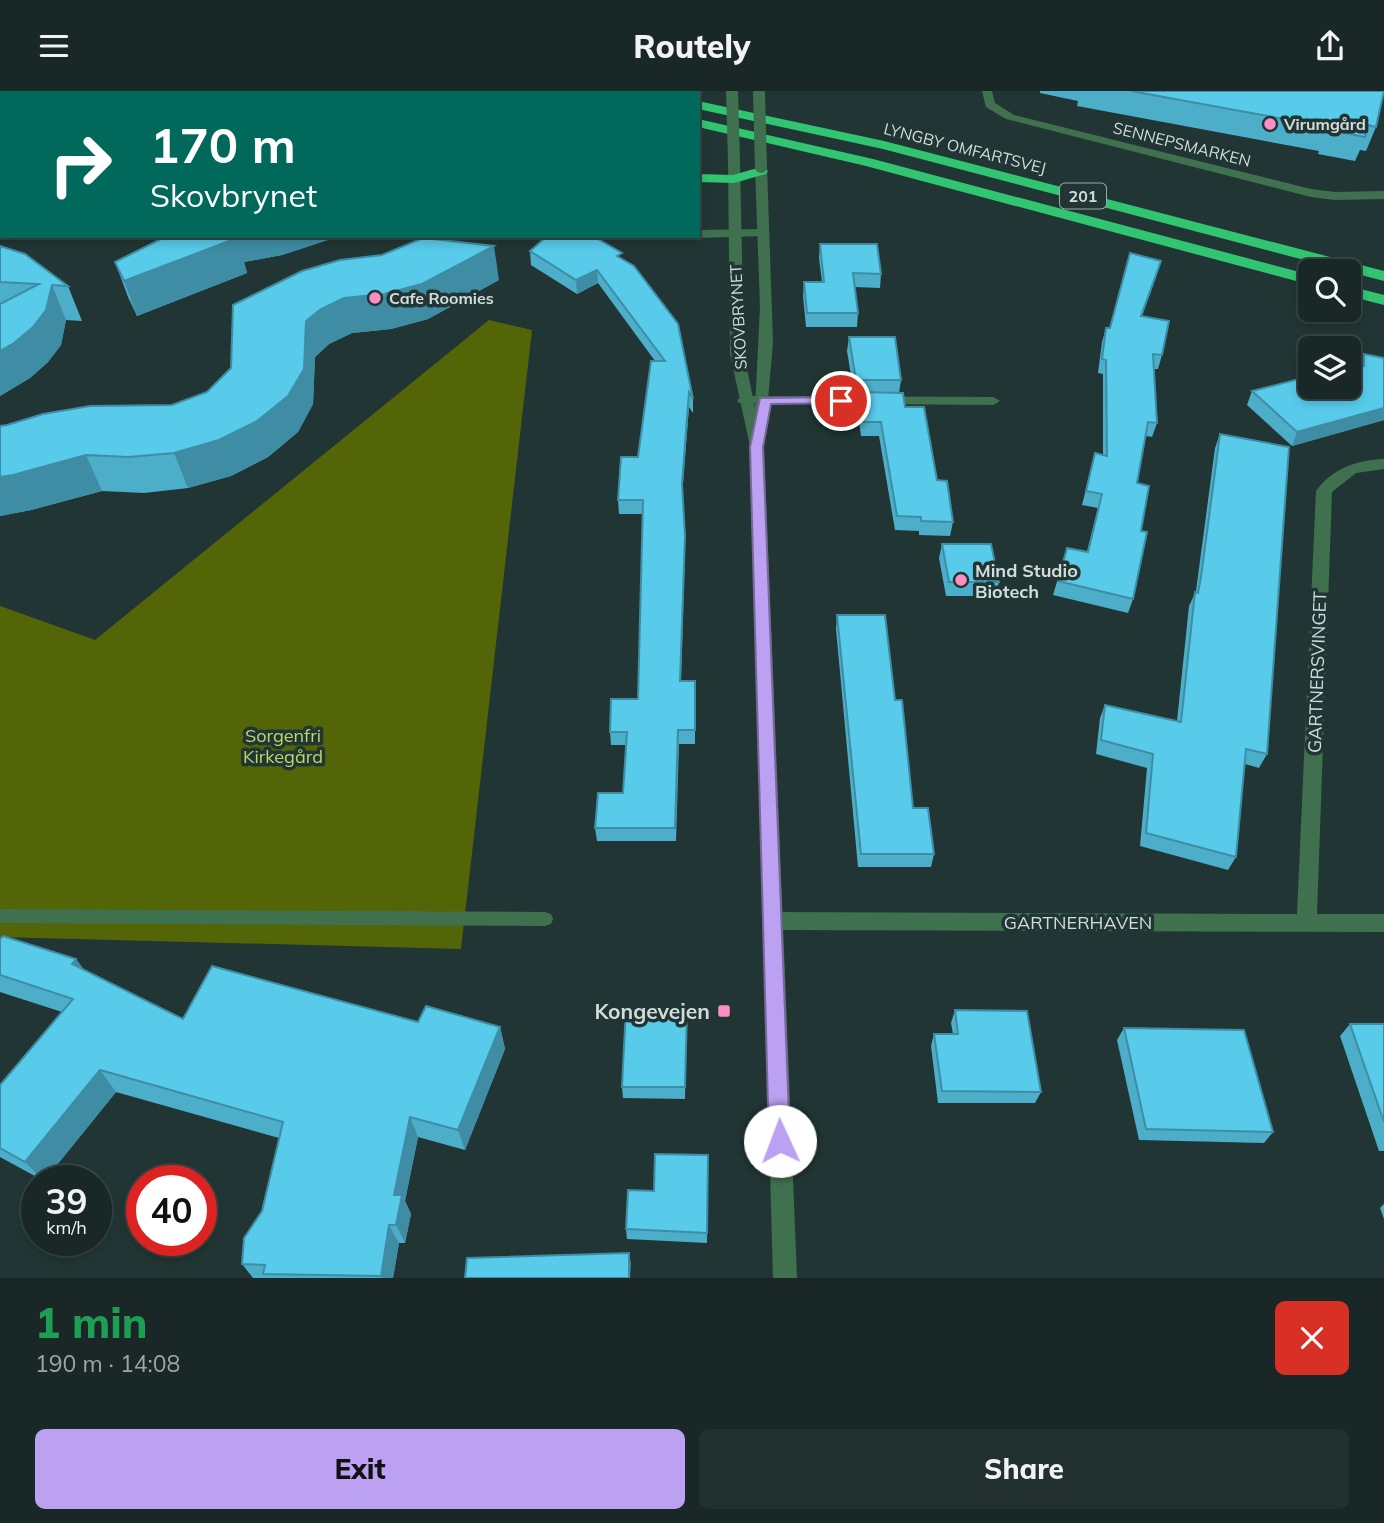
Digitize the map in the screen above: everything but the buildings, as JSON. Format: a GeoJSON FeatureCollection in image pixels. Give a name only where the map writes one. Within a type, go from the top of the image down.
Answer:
{"type":"FeatureCollection","features":[{"type":"Feature","properties":{"kind":"highway","name":"LYNGBY OMFARTSVEJ"},"geometry":{"type":"LineString","coordinates":[[700,105],[884,145],[1384,276]]}},
{"type":"Feature","properties":{"kind":"highway","name":"201"},"geometry":{"type":"LineString","coordinates":[[700,123],[868,162],[1298,277]]}},
{"type":"Feature","properties":{"kind":"highway"},"geometry":{"type":"LineString","coordinates":[[700,178],[734,179],[761,169]]}},
{"type":"Feature","properties":{"kind":"highway"},"geometry":{"type":"LineString","coordinates":[[1361,294],[1384,300]]}},
{"type":"Feature","properties":{"kind":"street","name":"SKOVBRYNET"},"geometry":{"type":"LineString","coordinates":[[732,91],[737,354],[744,400],[757,447]]}},
{"type":"Feature","properties":{"kind":"street","name":"SENNEPSMARKEN"},"geometry":{"type":"LineString","coordinates":[[987,91],[990,105],[1010,117],[1311,193],[1335,196],[1362,193],[1384,195]]}},
{"type":"Feature","properties":{"kind":"street","name":"SKOVBRYNET"},"geometry":{"type":"LineString","coordinates":[[758,92],[769,324],[765,400],[757,447],[785,1278]]}},
{"type":"Feature","properties":{"kind":"street"},"geometry":{"type":"LineString","coordinates":[[700,234],[763,233]]}},
{"type":"Feature","properties":{"kind":"street"},"geometry":{"type":"LineString","coordinates":[[744,400],[993,401]]}},
{"type":"Feature","properties":{"kind":"street","name":"GARTNERSVINGET"},"geometry":{"type":"LineString","coordinates":[[1307,923],[1324,491],[1340,473],[1361,464],[1384,464]]}},
{"type":"Feature","properties":{"kind":"street","name":"GARTNERHAVEN"},"geometry":{"type":"LineString","coordinates":[[772,921],[1384,923]]}},
{"type":"Feature","properties":{"kind":"lane"},"geometry":{"type":"LineString","coordinates":[[0,916],[545,919]]}},
{"type":"Feature","properties":{"kind":"green space","name":"Sorgenfri Kirkegård"},"geometry":{"type":"Polygon","coordinates":[[[489,320],[532,330],[461,949],[0,937],[0,606],[95,640],[489,320]]]}},
{"type":"Feature","properties":{"kind":"place","name":"Virumgård"},"geometry":{"type":"Point","coordinates":[1270,124]}},
{"type":"Feature","properties":{"kind":"place","name":"Cafe Roomies"},"geometry":{"type":"Point","coordinates":[375,298]}},
{"type":"Feature","properties":{"kind":"place","name":"Mind Studio Biotech"},"geometry":{"type":"Point","coordinates":[961,580]}},
{"type":"Feature","properties":{"kind":"place","name":"Kongevejen"},"geometry":{"type":"Point","coordinates":[724,1011]}},
{"type":"Feature","properties":{"kind":"route"},"geometry":{"type":"LineString","coordinates":[[780,1141],[757,447],[765,400],[841,401]]}}]}
